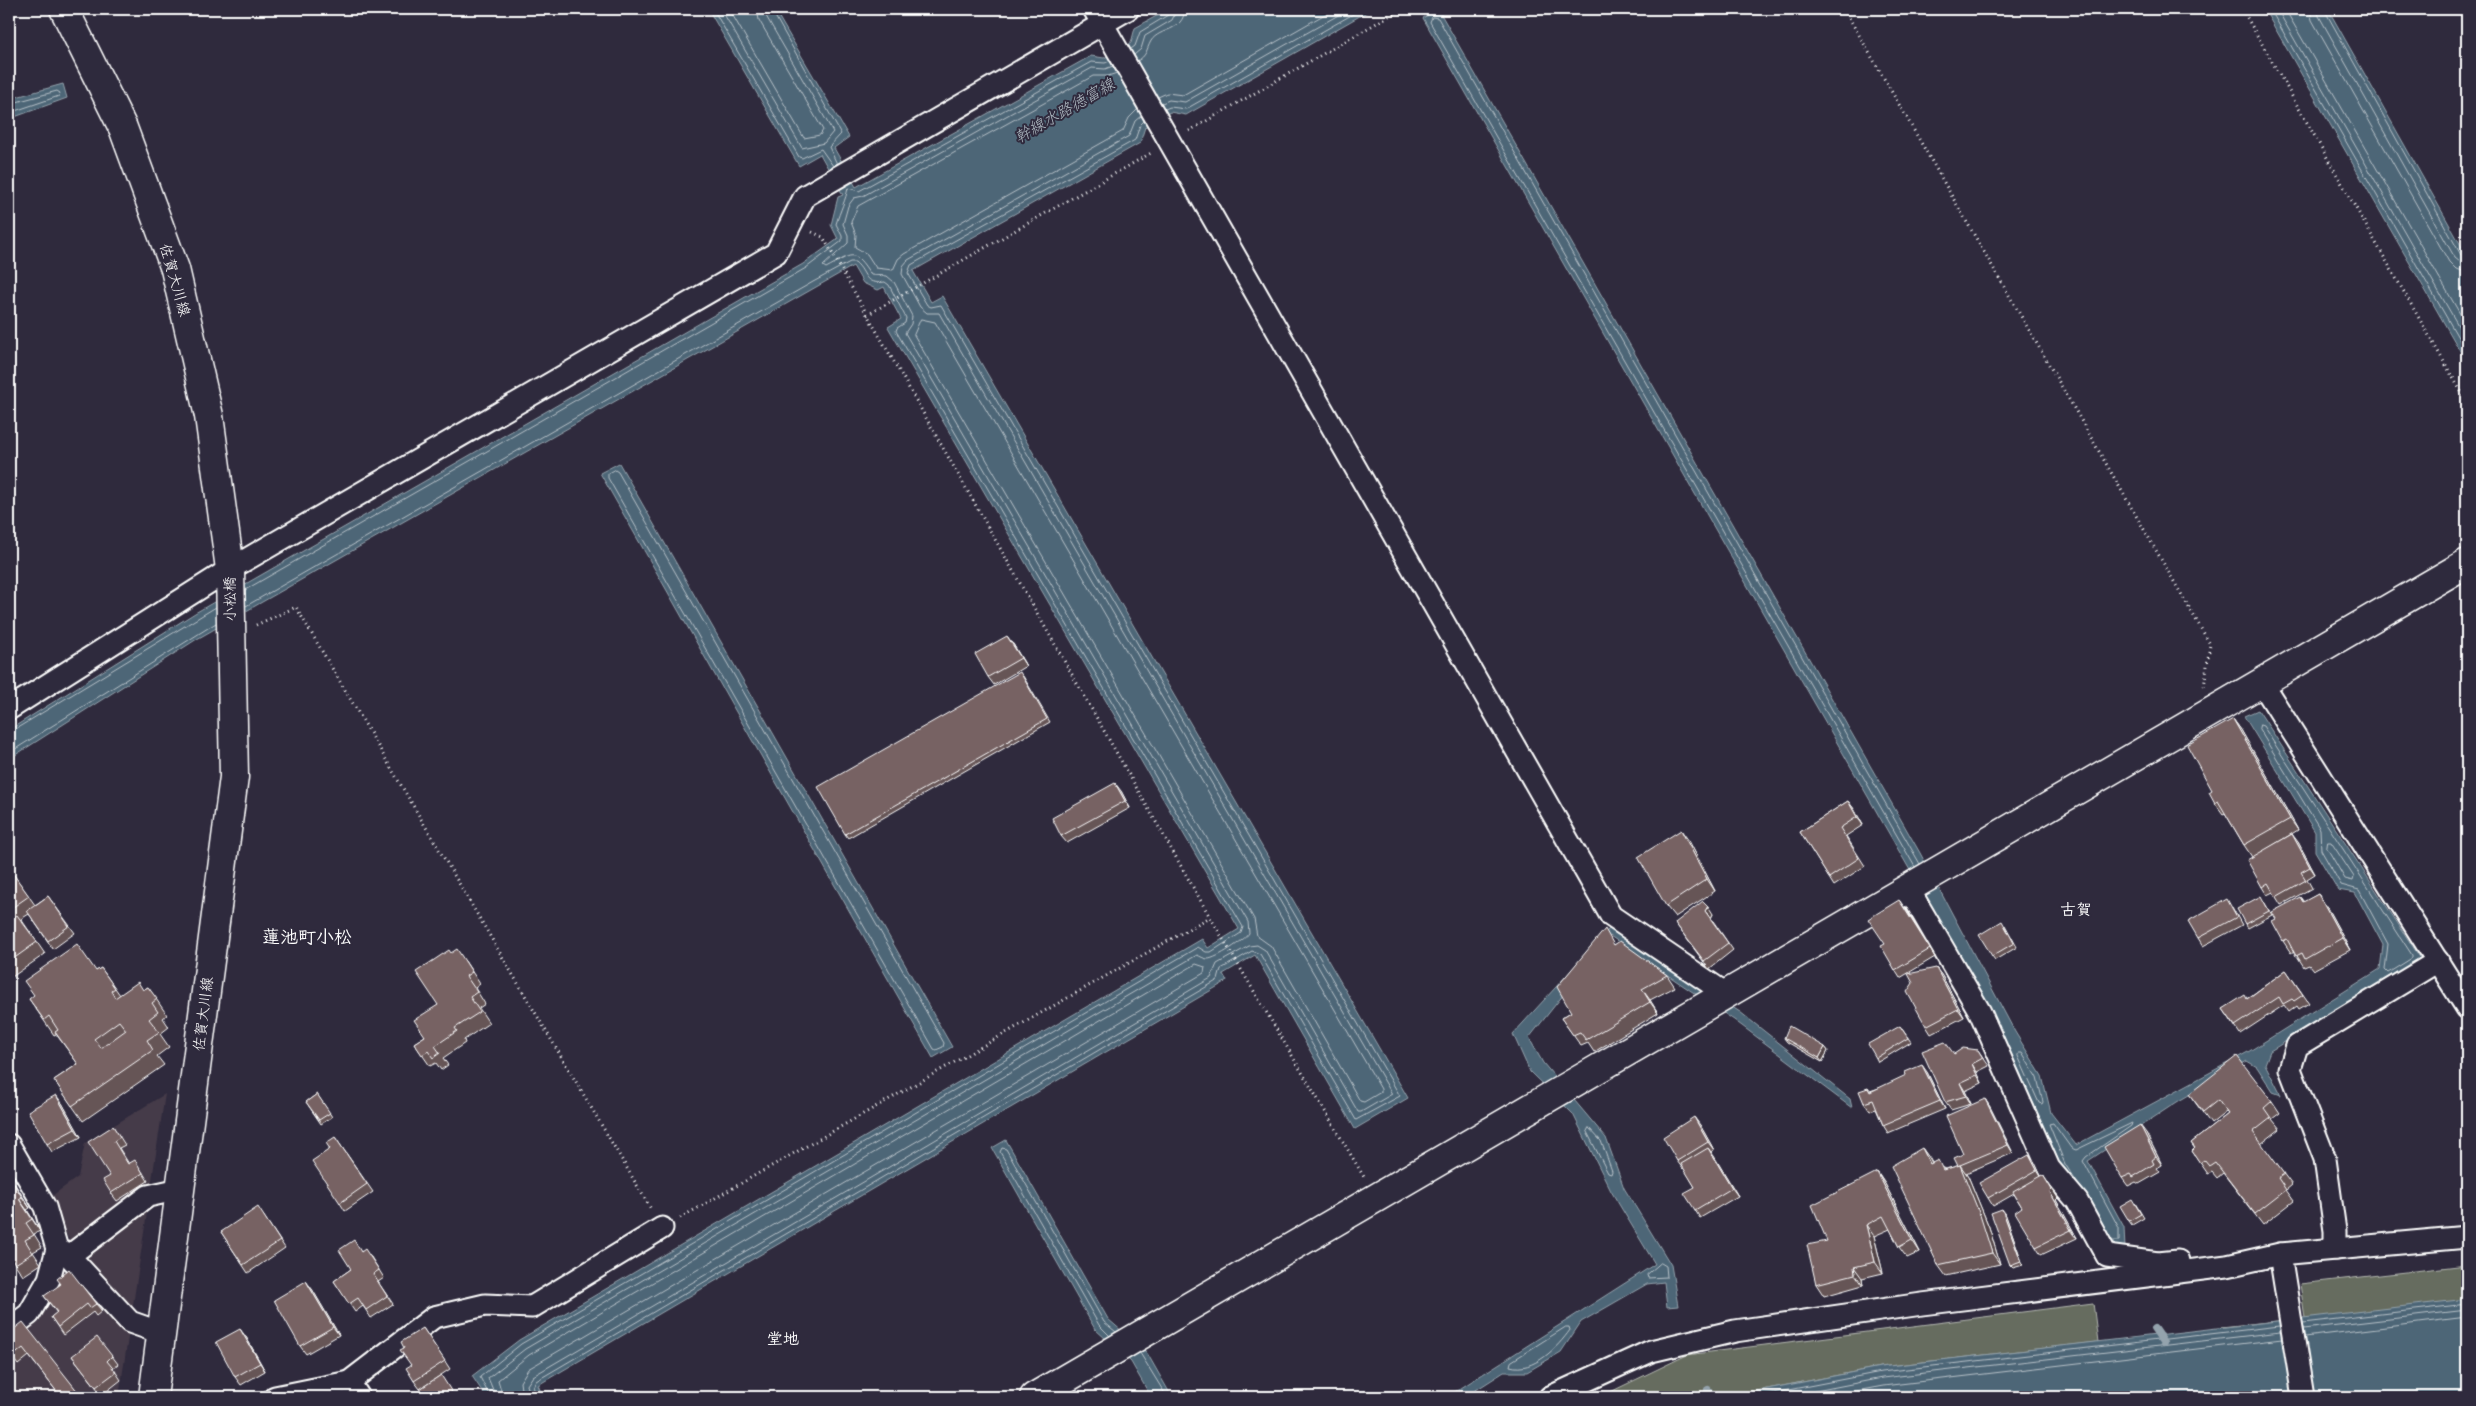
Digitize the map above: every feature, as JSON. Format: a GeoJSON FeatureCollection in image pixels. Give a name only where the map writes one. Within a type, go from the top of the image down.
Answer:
{"type":"FeatureCollection","features":[{"type":"Feature","properties":{"kind":"street","name":"佐賀大川線"},"geometry":{"type":"LineString","coordinates":[[64,9],[123,128],[175,269],[209,416],[230,569]]}},
{"type":"Feature","properties":{"kind":"street"},"geometry":{"type":"LineString","coordinates":[[9,709],[230,569],[776,253],[805,196],[1128,9]]}},
{"type":"Feature","properties":{"kind":"street"},"geometry":{"type":"LineString","coordinates":[[1103,24],[1611,916],[1718,999]]}},
{"type":"Feature","properties":{"kind":"street"},"geometry":{"type":"LineString","coordinates":[[1034,1397],[2467,563]]}},
{"type":"Feature","properties":{"kind":"street","name":"小松橋"},"geometry":{"type":"LineString","coordinates":[[230,569],[230,630]]}},
{"type":"Feature","properties":{"kind":"street","name":"佐賀大川線"},"geometry":{"type":"LineString","coordinates":[[153,1397],[234,778],[230,630]]}},
{"type":"Feature","properties":{"kind":"street"},"geometry":{"type":"LineString","coordinates":[[2262,682],[2467,1008]]}},
{"type":"Feature","properties":{"kind":"street"},"geometry":{"type":"LineString","coordinates":[[1912,886],[1980,1012],[2049,1168],[2077,1201],[2107,1256],[2158,1263],[2204,1259],[2226,1266]]}},
{"type":"Feature","properties":{"kind":"street"},"geometry":{"type":"LineString","coordinates":[[2335,1249],[2335,1231],[2325,1159],[2290,1069],[2298,1046],[2438,961]]}},
{"type":"Feature","properties":{"kind":"street"},"geometry":{"type":"LineString","coordinates":[[9,1144],[45,1207],[63,1252],[130,1322],[161,1333]]}},
{"type":"Feature","properties":{"kind":"street"},"geometry":{"type":"LineString","coordinates":[[9,1328],[29,1314],[63,1252],[148,1196],[180,1190]]}},
{"type":"Feature","properties":{"kind":"street"},"geometry":{"type":"LineString","coordinates":[[276,1397],[354,1390],[434,1317],[485,1305],[532,1307],[662,1228]]}},
{"type":"Feature","properties":{"kind":"street"},"geometry":{"type":"LineString","coordinates":[[1550,1397],[1651,1351],[1735,1331],[1922,1304],[2282,1260],[2335,1249],[2467,1237]]}},
{"type":"Feature","properties":{"kind":"street"},"geometry":{"type":"LineString","coordinates":[[2282,1260],[2303,1397]]}},
{"type":"Feature","properties":{"kind":"path"},"geometry":{"type":"LineString","coordinates":[[868,315],[924,283],[1166,134],[1401,9]]}},
{"type":"Feature","properties":{"kind":"path"},"geometry":{"type":"LineString","coordinates":[[1844,9],[2210,644],[2204,689],[2212,710]]}},
{"type":"Feature","properties":{"kind":"path"},"geometry":{"type":"LineString","coordinates":[[2242,9],[2467,402]]}},
{"type":"Feature","properties":{"kind":"path"},"geometry":{"type":"LineString","coordinates":[[823,237],[1210,917],[1377,1199]]}},
{"type":"Feature","properties":{"kind":"path"},"geometry":{"type":"LineString","coordinates":[[230,630],[261,624],[296,606],[662,1228],[1210,917]]}},
{"type":"Feature","properties":{"kind":"shaded area"},"geometry":{"type":"Polygon","coordinates":[[[165,1094],[119,1397],[9,1397],[9,1337],[29,1322],[75,1252],[49,1198],[78,1177],[85,1143],[165,1094]]]}},
{"type":"Feature","properties":{"kind":"green space"},"geometry":{"type":"Polygon","coordinates":[[[2467,1265],[2467,1315],[2221,1327],[2305,1318],[2300,1284],[2467,1265]]]}},
{"type":"Feature","properties":{"kind":"green space"},"geometry":{"type":"Polygon","coordinates":[[[2093,1303],[2098,1342],[1880,1367],[1726,1397],[1600,1397],[1687,1355],[2093,1303]]]}},
{"type":"Feature","properties":{"kind":"water","name":"幹線水路徳富線"},"geometry":{"type":"Polygon","coordinates":[[[708,9],[774,9],[849,137],[834,148],[856,187],[1091,56],[1104,58],[1131,43],[1135,28],[1169,9],[1372,9],[1186,115],[1170,112],[1145,127],[1140,143],[913,271],[931,302],[942,296],[1408,1098],[1355,1129],[1255,955],[1223,974],[1227,981],[538,1385],[543,1397],[486,1397],[472,1376],[519,1340],[1202,939],[1208,948],[1239,929],[888,327],[901,319],[884,287],[878,290],[863,283],[853,266],[197,639],[9,759],[9,730],[195,613],[803,264],[838,239],[831,225],[838,197],[843,195],[820,154],[799,166],[708,9]]]}},
{"type":"Feature","properties":{"kind":"water"},"geometry":{"type":"Polygon","coordinates":[[[1425,9],[1431,9],[1433,12],[1438,9],[1920,853],[2015,1032],[2042,1076],[2051,1113],[2076,1145],[2248,1052],[2380,969],[2383,945],[2355,893],[2338,890],[2315,851],[2315,832],[2244,716],[2258,710],[2421,959],[2270,1051],[2265,1064],[2281,1095],[2273,1092],[2257,1067],[2247,1061],[2177,1102],[2088,1161],[2124,1227],[2125,1249],[2109,1246],[2061,1166],[1999,1026],[1423,18],[1428,15],[1425,9]]]}},
{"type":"Feature","properties":{"kind":"water"},"geometry":{"type":"Polygon","coordinates":[[[2264,9],[2328,9],[2467,256],[2467,363],[2264,9]]]}},
{"type":"Feature","properties":{"kind":"water"},"geometry":{"type":"Polygon","coordinates":[[[63,84],[67,98],[9,119],[9,99],[63,84]]]}},
{"type":"Feature","properties":{"kind":"water"},"geometry":{"type":"Polygon","coordinates":[[[619,463],[952,1047],[933,1058],[600,473],[619,463]]]}},
{"type":"Feature","properties":{"kind":"water"},"geometry":{"type":"Polygon","coordinates":[[[1609,929],[1740,1012],[1850,1099],[1852,1108],[1734,1020],[1610,936],[1529,1038],[1543,1063],[1606,1138],[1624,1188],[1671,1265],[1678,1306],[1667,1307],[1664,1282],[1647,1284],[1581,1322],[1561,1352],[1527,1372],[1504,1372],[1465,1397],[1447,1397],[1655,1264],[1611,1191],[1573,1114],[1530,1072],[1513,1034],[1609,929]]]}},
{"type":"Feature","properties":{"kind":"water"},"geometry":{"type":"Polygon","coordinates":[[[1006,1140],[1108,1319],[1147,1353],[1172,1397],[1151,1397],[1131,1362],[1095,1329],[992,1148],[1006,1140]]]}},
{"type":"Feature","properties":{"kind":"water"},"geometry":{"type":"Polygon","coordinates":[[[2467,1299],[2467,1397],[1726,1397],[1880,1367],[2467,1299]]]}},
{"type":"Feature","properties":{"kind":"building"},"geometry":{"type":"Polygon","coordinates":[[[1007,636],[1021,658],[988,677],[975,654],[1007,636]]]}},
{"type":"Feature","properties":{"kind":"building"},"geometry":{"type":"Polygon","coordinates":[[[1020,672],[1047,719],[845,834],[818,787],[1020,672]]]}},
{"type":"Feature","properties":{"kind":"building"},"geometry":{"type":"Polygon","coordinates":[[[2233,719],[2290,819],[2244,845],[2218,801],[2215,803],[2209,792],[2212,790],[2187,745],[2233,719]]]}},
{"type":"Feature","properties":{"kind":"building"},"geometry":{"type":"Polygon","coordinates":[[[1115,783],[1125,801],[1061,836],[1052,818],[1115,783]]]}},
{"type":"Feature","properties":{"kind":"building"},"geometry":{"type":"Polygon","coordinates":[[[1848,801],[1857,817],[1840,828],[1859,858],[1829,878],[1800,832],[1848,801]]]}},
{"type":"Feature","properties":{"kind":"building"},"geometry":{"type":"Polygon","coordinates":[[[1681,830],[1707,879],[1666,906],[1638,857],[1681,830]]]}},
{"type":"Feature","properties":{"kind":"building"},"geometry":{"type":"Polygon","coordinates":[[[2292,834],[2310,867],[2301,872],[2306,880],[2276,897],[2268,883],[2262,887],[2247,860],[2292,834]]]}},
{"type":"Feature","properties":{"kind":"building"},"geometry":{"type":"Polygon","coordinates":[[[9,868],[29,896],[9,910],[9,868]]]}},
{"type":"Feature","properties":{"kind":"building"},"geometry":{"type":"Polygon","coordinates":[[[2318,894],[2342,938],[2305,959],[2302,953],[2296,956],[2287,939],[2283,941],[2272,921],[2276,919],[2272,912],[2300,897],[2303,902],[2318,894]]]}},
{"type":"Feature","properties":{"kind":"building"},"geometry":{"type":"Polygon","coordinates":[[[48,896],[69,926],[48,941],[27,911],[48,896]]]}},
{"type":"Feature","properties":{"kind":"building"},"geometry":{"type":"Polygon","coordinates":[[[2261,896],[2269,911],[2245,924],[2237,909],[2261,896]]]}},
{"type":"Feature","properties":{"kind":"building"},"geometry":{"type":"Polygon","coordinates":[[[2227,899],[2237,917],[2198,938],[2188,921],[2227,899]]]}},
{"type":"Feature","properties":{"kind":"building"},"geometry":{"type":"Polygon","coordinates":[[[1899,900],[1930,949],[1895,970],[1881,946],[1885,944],[1868,919],[1899,900]]]}},
{"type":"Feature","properties":{"kind":"building"},"geometry":{"type":"Polygon","coordinates":[[[1703,901],[1708,906],[1705,911],[1728,943],[1704,961],[1675,923],[1703,901]]]}},
{"type":"Feature","properties":{"kind":"building"},"geometry":{"type":"Polygon","coordinates":[[[17,915],[37,942],[9,962],[9,921],[17,915]]]}},
{"type":"Feature","properties":{"kind":"building"},"geometry":{"type":"Polygon","coordinates":[[[2002,921],[2014,943],[1992,956],[1979,935],[2002,921]]]}},
{"type":"Feature","properties":{"kind":"building"},"geometry":{"type":"Polygon","coordinates":[[[1605,929],[1614,945],[1620,941],[1667,975],[1642,989],[1650,1002],[1586,1040],[1580,1032],[1573,1035],[1561,1018],[1571,1012],[1557,987],[1605,929]]]}},
{"type":"Feature","properties":{"kind":"building"},"geometry":{"type":"Polygon","coordinates":[[[77,944],[96,971],[101,968],[115,988],[111,991],[115,998],[138,982],[143,990],[148,987],[157,999],[152,1003],[158,1012],[149,1019],[159,1032],[147,1040],[153,1050],[72,1106],[54,1080],[78,1064],[55,1032],[58,1030],[49,1016],[44,1020],[29,999],[34,995],[24,981],[77,944]],[[119,1021],[94,1039],[101,1048],[126,1030],[119,1021]]]}},
{"type":"Feature","properties":{"kind":"building"},"geometry":{"type":"Polygon","coordinates":[[[457,949],[472,972],[466,976],[477,992],[470,997],[480,1012],[455,1028],[457,1031],[435,1046],[440,1053],[433,1058],[428,1051],[422,1055],[414,1043],[425,1036],[414,1020],[438,1005],[416,972],[449,950],[451,953],[457,949]]]}},
{"type":"Feature","properties":{"kind":"building"},"geometry":{"type":"Polygon","coordinates":[[[1936,968],[1958,1009],[1926,1026],[1907,992],[1913,983],[1908,974],[1936,968]]]}},
{"type":"Feature","properties":{"kind":"building"},"geometry":{"type":"Polygon","coordinates":[[[2286,970],[2303,995],[2294,1001],[2292,999],[2283,1004],[2279,997],[2235,1026],[2223,1009],[2245,995],[2247,999],[2286,970]]]}},
{"type":"Feature","properties":{"kind":"building"},"geometry":{"type":"Polygon","coordinates":[[[1789,1026],[1825,1047],[1819,1058],[1784,1038],[1789,1026]]]}},
{"type":"Feature","properties":{"kind":"building"},"geometry":{"type":"Polygon","coordinates":[[[1900,1026],[1908,1038],[1876,1058],[1868,1044],[1900,1026]]]}},
{"type":"Feature","properties":{"kind":"building"},"geometry":{"type":"Polygon","coordinates":[[[1945,1042],[1954,1054],[1963,1048],[1978,1050],[1983,1058],[1972,1064],[1977,1075],[1960,1083],[1966,1096],[1945,1102],[1922,1051],[1945,1042]]]}},
{"type":"Feature","properties":{"kind":"building"},"geometry":{"type":"Polygon","coordinates":[[[2237,1056],[2272,1101],[2264,1108],[2271,1118],[2253,1132],[2284,1174],[2278,1178],[2286,1190],[2255,1214],[2215,1162],[2209,1166],[2204,1160],[2200,1163],[2192,1151],[2195,1148],[2191,1143],[2228,1114],[2218,1100],[2203,1112],[2189,1094],[2237,1056]]]}},
{"type":"Feature","properties":{"kind":"building"},"geometry":{"type":"Polygon","coordinates":[[[1922,1065],[1940,1101],[1883,1125],[1873,1100],[1864,1103],[1859,1091],[1868,1088],[1870,1092],[1906,1075],[1905,1072],[1922,1065]]]}},
{"type":"Feature","properties":{"kind":"building"},"geometry":{"type":"Polygon","coordinates":[[[317,1094],[330,1113],[319,1120],[306,1102],[317,1094]]]}},
{"type":"Feature","properties":{"kind":"building"},"geometry":{"type":"Polygon","coordinates":[[[56,1095],[75,1129],[47,1144],[28,1111],[56,1095]]]}},
{"type":"Feature","properties":{"kind":"building"},"geometry":{"type":"Polygon","coordinates":[[[1985,1099],[2008,1145],[1958,1166],[1954,1158],[1963,1154],[1946,1116],[1985,1099]]]}},
{"type":"Feature","properties":{"kind":"building"},"geometry":{"type":"Polygon","coordinates":[[[1694,1117],[1708,1142],[1677,1161],[1663,1137],[1694,1117]]]}},
{"type":"Feature","properties":{"kind":"building"},"geometry":{"type":"Polygon","coordinates":[[[2140,1125],[2156,1157],[2152,1160],[2154,1164],[2133,1177],[2131,1174],[2122,1178],[2104,1147],[2140,1125]]]}},
{"type":"Feature","properties":{"kind":"building"},"geometry":{"type":"Polygon","coordinates":[[[113,1126],[120,1137],[114,1141],[128,1164],[135,1160],[143,1173],[111,1193],[103,1180],[110,1176],[88,1142],[113,1126]]]}},
{"type":"Feature","properties":{"kind":"building"},"geometry":{"type":"Polygon","coordinates":[[[335,1137],[367,1184],[340,1203],[312,1161],[330,1149],[326,1143],[335,1137]]]}},
{"type":"Feature","properties":{"kind":"building"},"geometry":{"type":"Polygon","coordinates":[[[1708,1148],[1732,1188],[1695,1210],[1684,1193],[1695,1187],[1681,1164],[1708,1148]]]}},
{"type":"Feature","properties":{"kind":"building"},"geometry":{"type":"Polygon","coordinates":[[[1922,1148],[1930,1164],[1938,1160],[1943,1170],[1960,1165],[1980,1215],[1992,1253],[1938,1265],[1891,1166],[1922,1148]]]}},
{"type":"Feature","properties":{"kind":"building"},"geometry":{"type":"Polygon","coordinates":[[[2029,1155],[2037,1170],[1988,1198],[1979,1183],[2029,1155]]]}},
{"type":"Feature","properties":{"kind":"building"},"geometry":{"type":"Polygon","coordinates":[[[1877,1172],[1912,1240],[1899,1247],[1883,1216],[1866,1225],[1875,1262],[1854,1267],[1855,1274],[1816,1284],[1807,1245],[1827,1241],[1812,1205],[1877,1172]]]}},
{"type":"Feature","properties":{"kind":"building"},"geometry":{"type":"Polygon","coordinates":[[[2043,1175],[2071,1230],[2036,1247],[2015,1212],[2022,1207],[2013,1192],[2043,1175]]]}},
{"type":"Feature","properties":{"kind":"building"},"geometry":{"type":"Polygon","coordinates":[[[9,1176],[22,1197],[19,1199],[32,1219],[26,1223],[34,1235],[25,1240],[33,1253],[15,1264],[9,1254],[9,1176]]]}},
{"type":"Feature","properties":{"kind":"building"},"geometry":{"type":"Polygon","coordinates":[[[2132,1199],[2141,1214],[2129,1221],[2120,1206],[2132,1199]]]}},
{"type":"Feature","properties":{"kind":"building"},"geometry":{"type":"Polygon","coordinates":[[[258,1207],[280,1241],[243,1265],[221,1232],[258,1207]]]}},
{"type":"Feature","properties":{"kind":"building"},"geometry":{"type":"Polygon","coordinates":[[[2002,1209],[2021,1261],[2010,1265],[1991,1213],[2002,1209]]]}},
{"type":"Feature","properties":{"kind":"building"},"geometry":{"type":"Polygon","coordinates":[[[354,1240],[361,1252],[365,1249],[379,1270],[373,1274],[387,1296],[366,1310],[358,1298],[349,1304],[334,1281],[351,1269],[339,1250],[354,1240]]]}},
{"type":"Feature","properties":{"kind":"building"},"geometry":{"type":"Polygon","coordinates":[[[69,1269],[96,1304],[90,1308],[87,1304],[58,1327],[51,1317],[57,1312],[44,1296],[61,1284],[57,1279],[69,1269]]]}},
{"type":"Feature","properties":{"kind":"building"},"geometry":{"type":"Polygon","coordinates":[[[306,1281],[333,1327],[300,1346],[274,1300],[306,1281]]]}},
{"type":"Feature","properties":{"kind":"building"},"geometry":{"type":"Polygon","coordinates":[[[23,1322],[82,1397],[61,1397],[23,1348],[12,1357],[9,1352],[9,1333],[23,1322]]]}},
{"type":"Feature","properties":{"kind":"building"},"geometry":{"type":"Polygon","coordinates":[[[423,1328],[445,1361],[414,1381],[406,1368],[411,1365],[400,1350],[404,1348],[401,1342],[423,1328]]]}},
{"type":"Feature","properties":{"kind":"building"},"geometry":{"type":"Polygon","coordinates":[[[240,1329],[260,1363],[235,1377],[216,1342],[240,1329]]]}},
{"type":"Feature","properties":{"kind":"building"},"geometry":{"type":"Polygon","coordinates":[[[97,1337],[112,1356],[107,1361],[116,1372],[96,1387],[72,1356],[97,1337]]]}},
{"type":"Feature","properties":{"kind":"building"},"geometry":{"type":"Polygon","coordinates":[[[441,1375],[455,1397],[418,1396],[423,1392],[420,1389],[441,1375]]]}},
{"type":"Feature","properties":{"kind":"waterway"},"geometry":{"type":"LineString","coordinates":[[2154,1329],[2163,1342]]}},
{"type":"Feature","properties":{"kind":"waterway"},"geometry":{"type":"LineString","coordinates":[[1708,1390],[1711,1397]]}},
{"type":"Feature","properties":{"kind":"district","name":"古賀"},"geometry":{"type":"Point","coordinates":[2076,909]}},
{"type":"Feature","properties":{"kind":"district","name":"蓮池町小松"},"geometry":{"type":"Point","coordinates":[307,937]}},
{"type":"Feature","properties":{"kind":"district","name":"堂地"},"geometry":{"type":"Point","coordinates":[783,1338]}}]}
